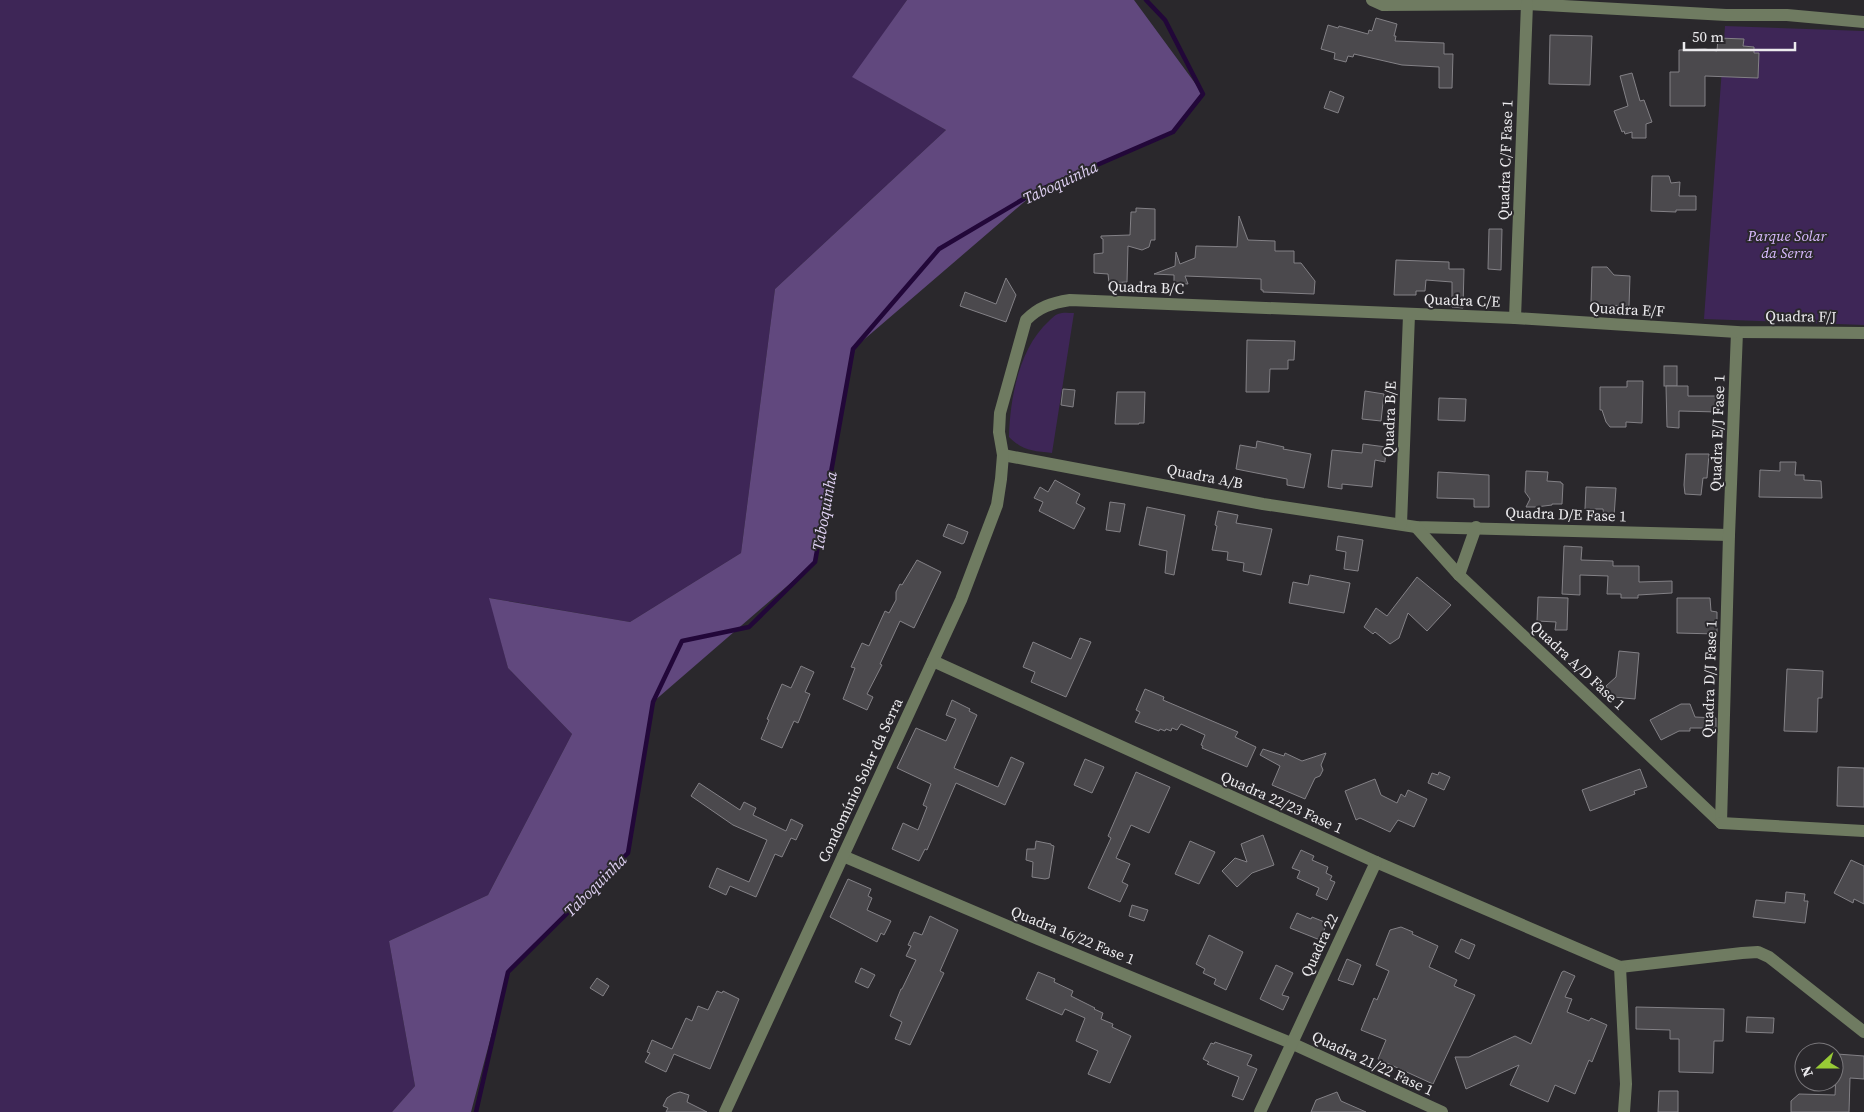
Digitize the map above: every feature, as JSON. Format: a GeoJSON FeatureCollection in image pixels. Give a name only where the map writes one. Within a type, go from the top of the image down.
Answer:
{"type":"FeatureCollection","features":[{"type":"Feature","properties":{"kind":"street"},"geometry":{"type":"LineString","coordinates":[[1372,0],[1383,5],[1421,2],[1528,4],[1726,15],[1787,15],[1864,22]]}},
{"type":"Feature","properties":{"kind":"street","name":"Quadra C/F Fase 1"},"geometry":{"type":"LineString","coordinates":[[1515,318],[1528,4]]}},
{"type":"Feature","properties":{"kind":"street","name":"Quadra B/C"},"geometry":{"type":"LineString","coordinates":[[1003,455],[999,432],[1000,413],[1026,320],[1035,311],[1048,304],[1070,300],[1409,315]]}},
{"type":"Feature","properties":{"kind":"street","name":"Quadra C/E"},"geometry":{"type":"LineString","coordinates":[[1409,315],[1515,318]]}},
{"type":"Feature","properties":{"kind":"street","name":"Quadra B/E"},"geometry":{"type":"LineString","coordinates":[[1401,524],[1409,315]]}},
{"type":"Feature","properties":{"kind":"street","name":"Quadra E/F"},"geometry":{"type":"LineString","coordinates":[[1515,318],[1737,332]]}},
{"type":"Feature","properties":{"kind":"street","name":"Quadra F/J"},"geometry":{"type":"LineString","coordinates":[[1737,332],[1864,333]]}},
{"type":"Feature","properties":{"kind":"street","name":"Quadra E/J Fase 1"},"geometry":{"type":"LineString","coordinates":[[1729,535],[1737,332]]}},
{"type":"Feature","properties":{"kind":"street","name":"Quadra A/B"},"geometry":{"type":"LineString","coordinates":[[1003,455],[1263,504],[1401,524]]}},
{"type":"Feature","properties":{"kind":"street","name":"Condomínio Solar da Serra"},"geometry":{"type":"LineString","coordinates":[[725,1112],[961,600],[997,505],[1002,480],[1003,455]]}},
{"type":"Feature","properties":{"kind":"street","name":"Quadra D/E Fase 1"},"geometry":{"type":"LineString","coordinates":[[1401,524],[1729,535]]}},
{"type":"Feature","properties":{"kind":"street","name":"Quadra A/D Fase 1"},"geometry":{"type":"LineString","coordinates":[[1416,526],[1459,575],[1722,823]]}},
{"type":"Feature","properties":{"kind":"street"},"geometry":{"type":"LineString","coordinates":[[1459,575],[1476,527]]}},
{"type":"Feature","properties":{"kind":"street","name":"Quadra D/J Fase 1"},"geometry":{"type":"LineString","coordinates":[[1722,823],[1729,535]]}},
{"type":"Feature","properties":{"kind":"street","name":"Quadra 22/23 Fase 1"},"geometry":{"type":"LineString","coordinates":[[933,661],[1376,862],[1620,966]]}},
{"type":"Feature","properties":{"kind":"street"},"geometry":{"type":"LineString","coordinates":[[1722,823],[1864,831]]}},
{"type":"Feature","properties":{"kind":"street","name":"Quadra 16/22 Fase 1"},"geometry":{"type":"LineString","coordinates":[[843,856],[1291,1043]]}},
{"type":"Feature","properties":{"kind":"street","name":"Quadra 22"},"geometry":{"type":"LineString","coordinates":[[1260,1112],[1376,862]]}},
{"type":"Feature","properties":{"kind":"street"},"geometry":{"type":"LineString","coordinates":[[1624,1112],[1626,1084],[1620,966],[1758,952],[1775,962],[1864,1032]]}},
{"type":"Feature","properties":{"kind":"street","name":"Quadra 21/22 Fase 1"},"geometry":{"type":"LineString","coordinates":[[1291,1043],[1442,1112]]}},
{"type":"Feature","properties":{"kind":"green space"},"geometry":{"type":"Polygon","coordinates":[[[0,0],[907,0],[853,77],[946,130],[775,289],[741,553],[630,622],[490,598],[508,668],[572,734],[488,895],[389,941],[415,1086],[392,1112],[0,1112],[0,0]]]}},
{"type":"Feature","properties":{"kind":"green space","name":"Parque Solar da Serra"},"geometry":{"type":"Polygon","coordinates":[[[1725,26],[1864,31],[1864,325],[1704,319],[1725,26]]]}},
{"type":"Feature","properties":{"kind":"green space"},"geometry":{"type":"Polygon","coordinates":[[[1074,313],[1052,453],[1029,450],[1009,437],[1011,406],[1018,374],[1030,345],[1039,332],[1057,314],[1074,313]]]}},
{"type":"Feature","properties":{"kind":"shaded area"},"geometry":{"type":"Polygon","coordinates":[[[907,0],[1134,0],[1203,94],[1173,132],[1037,191],[853,349],[815,562],[653,702],[628,853],[508,972],[471,1112],[392,1112],[415,1086],[389,941],[488,895],[572,734],[508,668],[489,598],[630,622],[741,553],[775,289],[946,130],[852,77],[907,0]]]}},
{"type":"Feature","properties":{"kind":"building"},"geometry":{"type":"Polygon","coordinates":[[[1376,18],[1397,24],[1394,36],[1396,36],[1395,41],[1444,43],[1444,54],[1453,54],[1452,88],[1439,88],[1439,67],[1402,65],[1354,54],[1353,57],[1348,56],[1346,62],[1334,59],[1335,53],[1321,49],[1328,25],[1368,34],[1369,30],[1372,31],[1376,18]]]}},
{"type":"Feature","properties":{"kind":"building"},"geometry":{"type":"Polygon","coordinates":[[[1550,35],[1592,36],[1590,85],[1549,84],[1550,35]]]}},
{"type":"Feature","properties":{"kind":"building"},"geometry":{"type":"Polygon","coordinates":[[[1718,38],[1744,39],[1743,46],[1754,47],[1754,53],[1759,53],[1758,78],[1705,76],[1705,106],[1670,106],[1670,72],[1679,72],[1679,50],[1705,49],[1717,51],[1718,38]]]}},
{"type":"Feature","properties":{"kind":"building"},"geometry":{"type":"Polygon","coordinates":[[[1632,73],[1640,101],[1644,100],[1652,122],[1646,124],[1646,138],[1632,138],[1632,132],[1625,134],[1624,131],[1622,132],[1614,111],[1628,106],[1620,76],[1632,73]]]}},
{"type":"Feature","properties":{"kind":"building"},"geometry":{"type":"Polygon","coordinates":[[[1330,91],[1344,97],[1338,113],[1324,108],[1330,91]]]}},
{"type":"Feature","properties":{"kind":"building"},"geometry":{"type":"Polygon","coordinates":[[[1652,176],[1669,176],[1671,183],[1680,182],[1679,196],[1696,196],[1696,210],[1676,210],[1676,212],[1651,211],[1652,176]]]}},
{"type":"Feature","properties":{"kind":"building"},"geometry":{"type":"Polygon","coordinates":[[[1136,208],[1155,209],[1155,240],[1151,240],[1149,247],[1142,250],[1128,246],[1127,282],[1109,283],[1108,274],[1094,273],[1094,254],[1103,253],[1103,239],[1101,236],[1130,235],[1131,212],[1136,212],[1136,208]]]}},
{"type":"Feature","properties":{"kind":"building"},"geometry":{"type":"Polygon","coordinates":[[[1239,216],[1248,240],[1275,241],[1275,251],[1294,251],[1294,263],[1301,263],[1315,281],[1314,294],[1263,292],[1261,290],[1261,279],[1185,276],[1188,284],[1174,283],[1174,275],[1154,274],[1175,266],[1176,252],[1180,264],[1195,258],[1196,246],[1237,247],[1239,216]]]}},
{"type":"Feature","properties":{"kind":"building"},"geometry":{"type":"Polygon","coordinates":[[[1489,229],[1502,229],[1501,270],[1488,269],[1489,229]]]}},
{"type":"Feature","properties":{"kind":"building"},"geometry":{"type":"Polygon","coordinates":[[[1396,260],[1449,262],[1449,269],[1464,269],[1463,308],[1452,307],[1452,282],[1426,280],[1425,291],[1416,291],[1416,295],[1394,295],[1396,260]]]}},
{"type":"Feature","properties":{"kind":"building"},"geometry":{"type":"Polygon","coordinates":[[[1592,267],[1607,267],[1614,275],[1630,276],[1629,306],[1595,305],[1595,303],[1591,303],[1592,267]]]}},
{"type":"Feature","properties":{"kind":"building"},"geometry":{"type":"Polygon","coordinates":[[[1006,278],[1016,295],[1006,322],[960,306],[965,292],[996,304],[1006,278]]]}},
{"type":"Feature","properties":{"kind":"building"},"geometry":{"type":"Polygon","coordinates":[[[1247,340],[1295,341],[1294,360],[1288,360],[1288,369],[1270,369],[1269,392],[1246,392],[1247,340]]]}},
{"type":"Feature","properties":{"kind":"building"},"geometry":{"type":"Polygon","coordinates":[[[1664,366],[1677,366],[1677,386],[1664,386],[1664,366]]]}},
{"type":"Feature","properties":{"kind":"building"},"geometry":{"type":"Polygon","coordinates":[[[1627,381],[1643,381],[1642,423],[1626,422],[1626,427],[1610,427],[1602,410],[1600,410],[1600,387],[1627,387],[1627,381]]]}},
{"type":"Feature","properties":{"kind":"building"},"geometry":{"type":"Polygon","coordinates":[[[1666,386],[1688,386],[1688,396],[1718,396],[1718,412],[1679,411],[1679,428],[1667,427],[1666,386]]]}},
{"type":"Feature","properties":{"kind":"building"},"geometry":{"type":"Polygon","coordinates":[[[1063,389],[1075,390],[1073,407],[1061,405],[1063,389]]]}},
{"type":"Feature","properties":{"kind":"building"},"geometry":{"type":"Polygon","coordinates":[[[1365,391],[1384,394],[1381,421],[1362,419],[1365,391]]]}},
{"type":"Feature","properties":{"kind":"building"},"geometry":{"type":"Polygon","coordinates":[[[1117,392],[1145,392],[1144,423],[1115,424],[1117,392]]]}},
{"type":"Feature","properties":{"kind":"building"},"geometry":{"type":"Polygon","coordinates":[[[1439,398],[1466,399],[1465,421],[1438,420],[1439,398]]]}},
{"type":"Feature","properties":{"kind":"building"},"geometry":{"type":"Polygon","coordinates":[[[1257,441],[1284,447],[1283,449],[1311,454],[1304,488],[1287,485],[1287,479],[1236,469],[1240,445],[1256,448],[1257,441]]]}},
{"type":"Feature","properties":{"kind":"building"},"geometry":{"type":"Polygon","coordinates":[[[1363,444],[1386,447],[1385,462],[1375,460],[1372,487],[1342,484],[1342,489],[1328,487],[1332,450],[1362,453],[1363,444]]]}},
{"type":"Feature","properties":{"kind":"building"},"geometry":{"type":"Polygon","coordinates":[[[1686,454],[1709,454],[1707,478],[1703,478],[1701,495],[1685,494],[1686,454]]]}},
{"type":"Feature","properties":{"kind":"building"},"geometry":{"type":"Polygon","coordinates":[[[1780,462],[1796,462],[1795,475],[1804,475],[1804,480],[1821,481],[1822,498],[1759,497],[1760,470],[1780,471],[1780,462]]]}},
{"type":"Feature","properties":{"kind":"building"},"geometry":{"type":"Polygon","coordinates":[[[1526,471],[1548,472],[1547,481],[1561,482],[1563,484],[1562,504],[1526,507],[1530,499],[1525,492],[1526,471]]]}},
{"type":"Feature","properties":{"kind":"building"},"geometry":{"type":"Polygon","coordinates":[[[1438,472],[1489,475],[1489,507],[1474,507],[1474,499],[1437,498],[1438,472]]]}},
{"type":"Feature","properties":{"kind":"building"},"geometry":{"type":"Polygon","coordinates":[[[1055,480],[1080,494],[1076,503],[1085,508],[1074,529],[1039,511],[1043,502],[1034,498],[1040,487],[1048,492],[1055,480]]]}},
{"type":"Feature","properties":{"kind":"building"},"geometry":{"type":"Polygon","coordinates":[[[1586,487],[1616,488],[1614,517],[1604,516],[1603,509],[1585,509],[1586,487]]]}},
{"type":"Feature","properties":{"kind":"building"},"geometry":{"type":"Polygon","coordinates":[[[1110,502],[1125,504],[1120,532],[1106,530],[1110,502]]]}},
{"type":"Feature","properties":{"kind":"building"},"geometry":{"type":"Polygon","coordinates":[[[1147,507],[1185,515],[1174,575],[1165,573],[1167,551],[1139,545],[1147,507]]]}},
{"type":"Feature","properties":{"kind":"building"},"geometry":{"type":"Polygon","coordinates":[[[1218,511],[1238,515],[1236,523],[1272,529],[1261,575],[1243,571],[1244,563],[1227,560],[1228,552],[1212,550],[1218,511]]]}},
{"type":"Feature","properties":{"kind":"building"},"geometry":{"type":"Polygon","coordinates":[[[948,524],[968,532],[964,543],[962,544],[943,536],[948,524]]]}},
{"type":"Feature","properties":{"kind":"building"},"geometry":{"type":"Polygon","coordinates":[[[1338,536],[1363,540],[1358,571],[1344,569],[1346,552],[1336,550],[1338,536]]]}},
{"type":"Feature","properties":{"kind":"building"},"geometry":{"type":"Polygon","coordinates":[[[1564,546],[1582,547],[1581,560],[1613,561],[1613,566],[1639,566],[1639,582],[1672,581],[1672,593],[1638,595],[1638,598],[1621,598],[1621,594],[1607,594],[1608,576],[1580,575],[1580,595],[1562,594],[1564,546]]]}},
{"type":"Feature","properties":{"kind":"building"},"geometry":{"type":"Polygon","coordinates":[[[917,560],[941,572],[914,628],[900,621],[880,664],[882,665],[867,694],[873,697],[867,710],[843,699],[855,668],[851,667],[862,643],[869,646],[885,611],[889,613],[896,600],[896,592],[900,584],[902,585],[917,560]]]}},
{"type":"Feature","properties":{"kind":"building"},"geometry":{"type":"Polygon","coordinates":[[[1310,575],[1350,583],[1344,613],[1289,603],[1293,582],[1308,585],[1310,575]]]}},
{"type":"Feature","properties":{"kind":"building"},"geometry":{"type":"Polygon","coordinates":[[[1417,577],[1451,605],[1427,631],[1408,613],[1399,638],[1390,644],[1375,632],[1373,634],[1364,627],[1376,608],[1387,616],[1417,577]]]}},
{"type":"Feature","properties":{"kind":"building"},"geometry":{"type":"Polygon","coordinates":[[[1538,597],[1568,598],[1567,630],[1555,630],[1556,622],[1537,621],[1538,597]]]}},
{"type":"Feature","properties":{"kind":"building"},"geometry":{"type":"Polygon","coordinates":[[[1677,598],[1710,598],[1711,611],[1717,612],[1717,634],[1677,633],[1677,598]]]}},
{"type":"Feature","properties":{"kind":"building"},"geometry":{"type":"Polygon","coordinates":[[[1080,638],[1091,642],[1066,697],[1031,682],[1035,672],[1023,667],[1033,642],[1071,659],[1080,638]]]}},
{"type":"Feature","properties":{"kind":"building"},"geometry":{"type":"Polygon","coordinates":[[[1619,651],[1639,653],[1635,699],[1613,697],[1606,686],[1616,677],[1619,651]]]}},
{"type":"Feature","properties":{"kind":"building"},"geometry":{"type":"Polygon","coordinates":[[[801,666],[814,672],[805,692],[810,694],[798,723],[794,721],[782,748],[761,739],[769,720],[767,719],[782,684],[791,688],[801,666]]]}},
{"type":"Feature","properties":{"kind":"building"},"geometry":{"type":"Polygon","coordinates":[[[1787,669],[1823,671],[1822,698],[1818,698],[1817,732],[1784,731],[1787,669]]]}},
{"type":"Feature","properties":{"kind":"building"},"geometry":{"type":"Polygon","coordinates":[[[1145,689],[1164,697],[1163,700],[1238,732],[1235,737],[1256,747],[1247,767],[1202,748],[1203,746],[1201,745],[1205,735],[1181,724],[1177,730],[1172,728],[1171,731],[1160,729],[1159,731],[1135,722],[1140,712],[1136,710],[1145,689]]]}},
{"type":"Feature","properties":{"kind":"building"},"geometry":{"type":"Polygon","coordinates":[[[952,700],[970,709],[969,711],[977,715],[954,768],[998,787],[1011,757],[1024,763],[1005,805],[956,783],[927,850],[925,849],[919,861],[892,849],[903,823],[918,830],[927,807],[923,805],[931,784],[897,768],[916,728],[946,741],[956,719],[946,715],[952,700]]]}},
{"type":"Feature","properties":{"kind":"building"},"geometry":{"type":"Polygon","coordinates":[[[1681,704],[1690,704],[1695,717],[1716,718],[1716,728],[1690,728],[1690,731],[1679,731],[1661,740],[1650,720],[1681,704]]]}},
{"type":"Feature","properties":{"kind":"building"},"geometry":{"type":"Polygon","coordinates":[[[1263,749],[1284,756],[1285,753],[1302,761],[1326,753],[1321,765],[1323,770],[1320,776],[1315,778],[1305,799],[1272,785],[1280,766],[1260,755],[1263,749]]]}},
{"type":"Feature","properties":{"kind":"building"},"geometry":{"type":"Polygon","coordinates":[[[1085,759],[1104,767],[1092,793],[1074,785],[1085,759]]]}},
{"type":"Feature","properties":{"kind":"building"},"geometry":{"type":"Polygon","coordinates":[[[1838,767],[1864,768],[1864,807],[1837,806],[1838,767]]]}},
{"type":"Feature","properties":{"kind":"building"},"geometry":{"type":"Polygon","coordinates":[[[1640,769],[1647,787],[1634,791],[1635,794],[1590,811],[1582,790],[1640,769]]]}},
{"type":"Feature","properties":{"kind":"building"},"geometry":{"type":"Polygon","coordinates":[[[1136,772],[1170,787],[1149,833],[1131,825],[1116,858],[1130,864],[1122,882],[1128,885],[1120,902],[1088,888],[1111,838],[1108,836],[1136,772]]]}},
{"type":"Feature","properties":{"kind":"building"},"geometry":{"type":"Polygon","coordinates":[[[1439,772],[1450,777],[1444,790],[1428,783],[1432,773],[1438,775],[1439,772]]]}},
{"type":"Feature","properties":{"kind":"building"},"geometry":{"type":"Polygon","coordinates":[[[1375,779],[1381,795],[1397,803],[1401,794],[1405,797],[1408,790],[1427,799],[1414,827],[1398,820],[1390,832],[1360,818],[1356,820],[1345,791],[1375,779]]]}},
{"type":"Feature","properties":{"kind":"building"},"geometry":{"type":"Polygon","coordinates":[[[699,783],[740,810],[744,802],[756,808],[753,815],[786,831],[791,819],[803,825],[796,840],[791,838],[782,857],[775,854],[756,897],[730,886],[726,895],[709,887],[717,868],[749,882],[767,840],[733,825],[691,796],[699,783]]]}},
{"type":"Feature","properties":{"kind":"building"},"geometry":{"type":"Polygon","coordinates":[[[1263,835],[1274,865],[1252,873],[1237,887],[1222,871],[1235,858],[1247,862],[1241,844],[1263,835]]]}},
{"type":"Feature","properties":{"kind":"building"},"geometry":{"type":"Polygon","coordinates":[[[1036,841],[1054,846],[1049,878],[1032,877],[1033,862],[1026,860],[1027,849],[1035,849],[1036,841]]]}},
{"type":"Feature","properties":{"kind":"building"},"geometry":{"type":"Polygon","coordinates":[[[1190,841],[1215,852],[1199,884],[1175,874],[1190,841]]]}},
{"type":"Feature","properties":{"kind":"building"},"geometry":{"type":"Polygon","coordinates":[[[1301,850],[1314,856],[1312,860],[1328,867],[1326,873],[1332,876],[1330,880],[1335,882],[1327,900],[1316,895],[1319,888],[1297,878],[1300,871],[1292,868],[1301,850]]]}},
{"type":"Feature","properties":{"kind":"building"},"geometry":{"type":"Polygon","coordinates":[[[1851,860],[1864,866],[1864,904],[1854,899],[1853,903],[1834,893],[1851,860]]]}},
{"type":"Feature","properties":{"kind":"building"},"geometry":{"type":"Polygon","coordinates":[[[848,879],[871,889],[868,896],[872,898],[867,910],[891,921],[884,935],[881,933],[877,942],[830,917],[848,879]]]}},
{"type":"Feature","properties":{"kind":"building"},"geometry":{"type":"Polygon","coordinates":[[[1786,892],[1805,894],[1804,901],[1808,901],[1805,923],[1753,917],[1756,900],[1785,903],[1786,892]]]}},
{"type":"Feature","properties":{"kind":"building"},"geometry":{"type":"Polygon","coordinates":[[[1132,905],[1148,910],[1144,921],[1129,916],[1132,905]]]}},
{"type":"Feature","properties":{"kind":"building"},"geometry":{"type":"Polygon","coordinates":[[[1297,913],[1327,923],[1320,940],[1290,928],[1297,913]]]}},
{"type":"Feature","properties":{"kind":"building"},"geometry":{"type":"Polygon","coordinates":[[[930,916],[958,930],[940,971],[944,973],[910,1045],[895,1039],[902,1022],[890,1016],[916,960],[906,956],[911,946],[908,945],[914,932],[922,935],[930,916]]]}},
{"type":"Feature","properties":{"kind":"building"},"geometry":{"type":"Polygon","coordinates":[[[1401,927],[1438,946],[1429,967],[1457,980],[1454,986],[1475,995],[1433,1084],[1378,1059],[1386,1040],[1361,1030],[1374,998],[1377,1000],[1389,971],[1376,965],[1390,930],[1401,927]]]}},
{"type":"Feature","properties":{"kind":"building"},"geometry":{"type":"Polygon","coordinates":[[[1209,935],[1243,952],[1226,990],[1214,984],[1216,979],[1203,973],[1205,969],[1196,964],[1209,935]]]}},
{"type":"Feature","properties":{"kind":"building"},"geometry":{"type":"Polygon","coordinates":[[[1461,939],[1475,945],[1469,959],[1455,952],[1461,939]]]}},
{"type":"Feature","properties":{"kind":"building"},"geometry":{"type":"Polygon","coordinates":[[[1347,959],[1361,965],[1353,985],[1338,980],[1347,959]]]}},
{"type":"Feature","properties":{"kind":"building"},"geometry":{"type":"Polygon","coordinates":[[[1276,965],[1293,973],[1282,995],[1289,997],[1283,1010],[1260,999],[1276,965]]]}},
{"type":"Feature","properties":{"kind":"building"},"geometry":{"type":"Polygon","coordinates":[[[861,968],[875,975],[868,988],[855,982],[861,968]]]}},
{"type":"Feature","properties":{"kind":"building"},"geometry":{"type":"Polygon","coordinates":[[[1564,971],[1575,976],[1565,997],[1572,999],[1567,1012],[1589,1021],[1591,1018],[1607,1025],[1592,1062],[1589,1060],[1575,1094],[1555,1085],[1548,1102],[1510,1085],[1519,1065],[1466,1089],[1455,1057],[1469,1057],[1515,1036],[1531,1044],[1564,971]]]}},
{"type":"Feature","properties":{"kind":"building"},"geometry":{"type":"Polygon","coordinates":[[[1038,972],[1055,979],[1054,982],[1073,991],[1071,996],[1103,1013],[1101,1019],[1113,1024],[1112,1027],[1131,1036],[1110,1083],[1088,1074],[1098,1051],[1076,1041],[1085,1018],[1065,1009],[1062,1015],[1026,999],[1038,972]]]}},
{"type":"Feature","properties":{"kind":"building"},"geometry":{"type":"Polygon","coordinates":[[[597,978],[609,986],[603,996],[590,988],[597,978]]]}},
{"type":"Feature","properties":{"kind":"building"},"geometry":{"type":"Polygon","coordinates":[[[717,991],[722,993],[723,991],[739,999],[710,1069],[674,1054],[666,1072],[645,1062],[650,1053],[647,1052],[652,1040],[672,1049],[686,1018],[692,1021],[698,1006],[708,1010],[717,991]]]}},
{"type":"Feature","properties":{"kind":"building"},"geometry":{"type":"Polygon","coordinates":[[[1636,1007],[1724,1009],[1723,1041],[1714,1041],[1713,1073],[1679,1072],[1679,1039],[1670,1039],[1670,1030],[1636,1029],[1636,1007]]]}},
{"type":"Feature","properties":{"kind":"building"},"geometry":{"type":"Polygon","coordinates":[[[1747,1017],[1774,1018],[1773,1033],[1746,1032],[1747,1017]]]}},
{"type":"Feature","properties":{"kind":"building"},"geometry":{"type":"Polygon","coordinates":[[[1215,1042],[1252,1055],[1247,1065],[1257,1069],[1243,1100],[1232,1096],[1239,1077],[1207,1064],[1209,1062],[1203,1059],[1211,1043],[1214,1044],[1215,1042]]]}},
{"type":"Feature","properties":{"kind":"building"},"geometry":{"type":"Polygon","coordinates":[[[1844,1055],[1864,1056],[1864,1079],[1850,1078],[1849,1112],[1791,1112],[1791,1101],[1799,1094],[1835,1095],[1835,1092],[1844,1092],[1844,1055]]]}},
{"type":"Feature","properties":{"kind":"building"},"geometry":{"type":"Polygon","coordinates":[[[1659,1091],[1678,1091],[1678,1112],[1658,1112],[1659,1091]]]}},
{"type":"Feature","properties":{"kind":"building"},"geometry":{"type":"Polygon","coordinates":[[[680,1092],[689,1095],[687,1102],[707,1112],[666,1112],[668,1108],[663,1106],[667,1098],[680,1092]]]}},
{"type":"Feature","properties":{"kind":"building"},"geometry":{"type":"Polygon","coordinates":[[[1337,1092],[1341,1101],[1366,1112],[1311,1112],[1316,1100],[1337,1092]]]}},
{"type":"Feature","properties":{"kind":"waterway","name":"Taboquinha"},"geometry":{"type":"LineString","coordinates":[[476,1112],[508,972],[628,853],[653,702],[682,641],[749,627],[815,562],[853,349],[939,249],[1037,191],[1173,132],[1203,94],[1165,20],[1146,0]]}}]}
